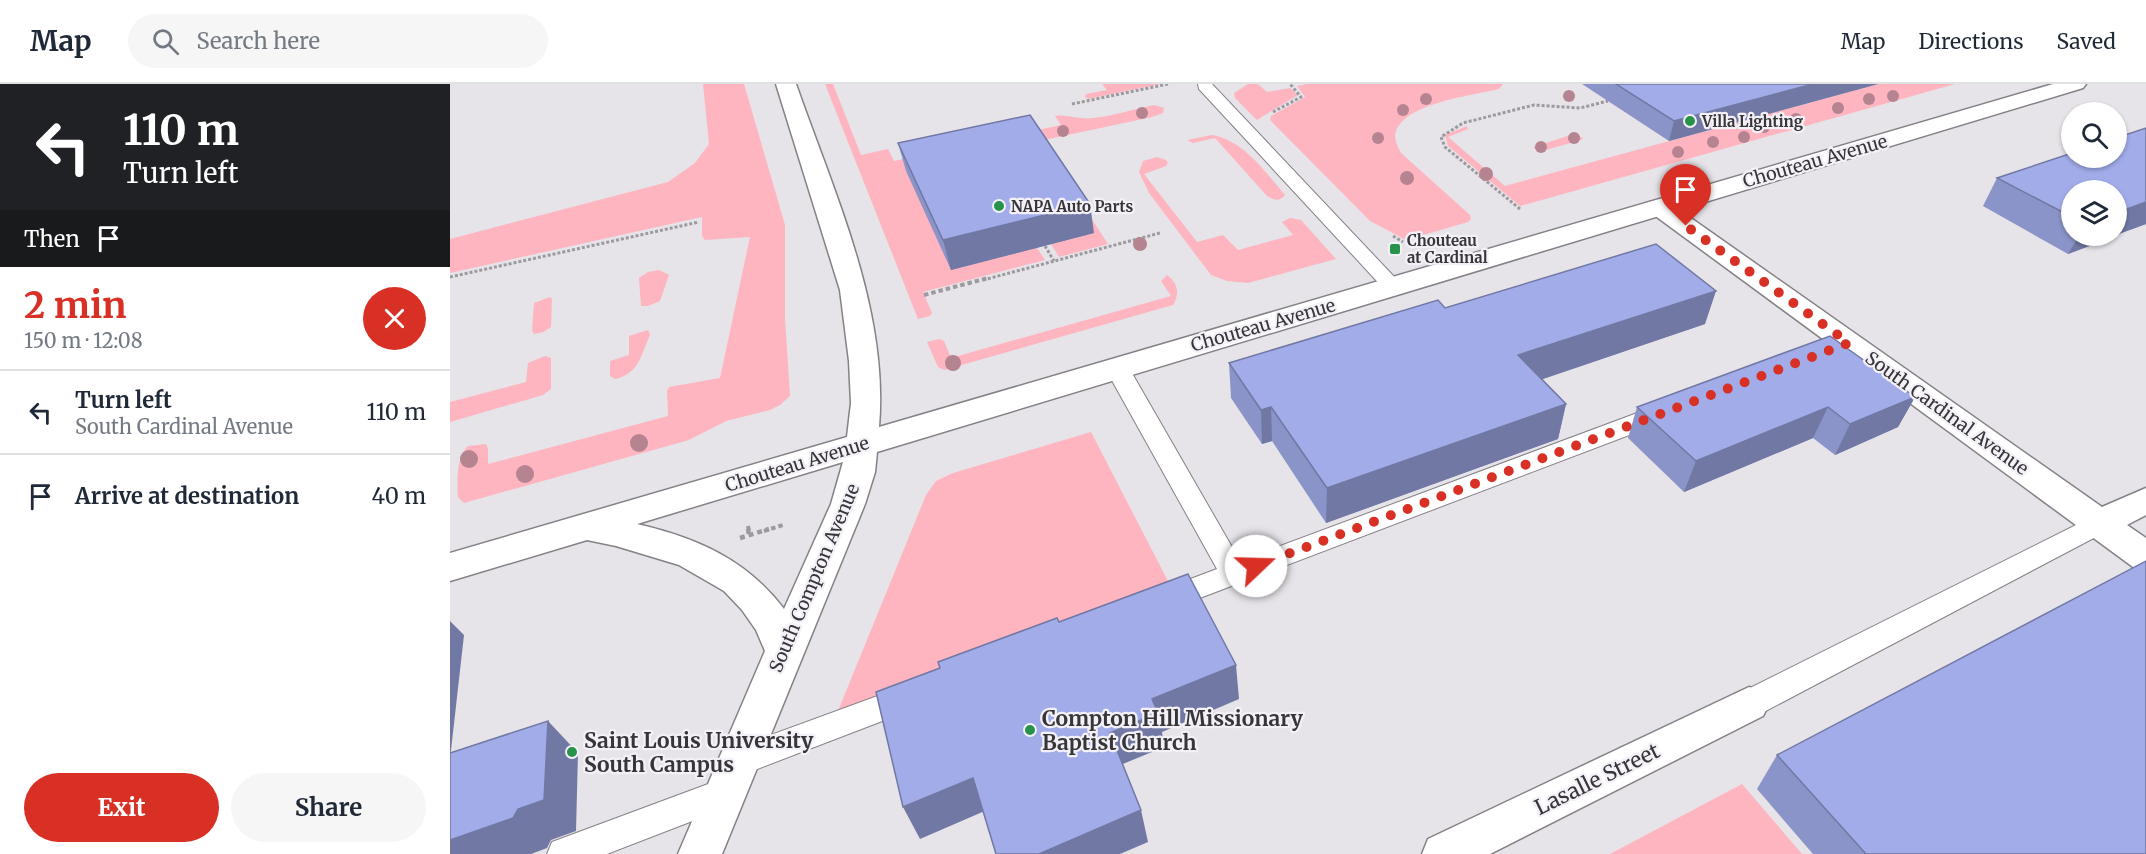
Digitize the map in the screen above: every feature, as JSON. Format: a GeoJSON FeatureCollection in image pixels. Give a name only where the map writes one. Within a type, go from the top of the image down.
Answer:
{"type":"FeatureCollection","features":[{"type":"Feature","properties":{"kind":"main road","name":"South Compton Avenue"},"geometry":{"type":"LineString","coordinates":[[700,854],[848,504],[858,472],[862,444],[866,403],[864,361],[854,290],[786,84]]}},
{"type":"Feature","properties":{"kind":"main road","name":"Chouteau Avenue"},"geometry":{"type":"LineString","coordinates":[[450,567],[2076,84]]}},
{"type":"Feature","properties":{"kind":"main road","name":"South Cardinal Avenue"},"geometry":{"type":"LineString","coordinates":[[1659,207],[2146,557]]}},
{"type":"Feature","properties":{"kind":"main road"},"geometry":{"type":"LineString","coordinates":[[2100,523],[2146,500]]}},
{"type":"Feature","properties":{"kind":"main road"},"geometry":{"type":"LineString","coordinates":[[586,527],[638,537],[684,550],[707,562],[731,578],[754,598],[771,621],[784,651]]}},
{"type":"Feature","properties":{"kind":"main road","name":"Lasalle Street"},"geometry":{"type":"LineString","coordinates":[[1444,854],[1749,704]]}},
{"type":"Feature","properties":{"kind":"lane"},"geometry":{"type":"LineString","coordinates":[[1205,86],[1393,287]]}},
{"type":"Feature","properties":{"kind":"lane"},"geometry":{"type":"LineString","coordinates":[[1815,356],[1849,343]]}},
{"type":"Feature","properties":{"kind":"lane"},"geometry":{"type":"LineString","coordinates":[[1117,368],[1234,575]]}},
{"type":"Feature","properties":{"kind":"lane"},"geometry":{"type":"LineString","coordinates":[[1136,612],[1692,402]]}},
{"type":"Feature","properties":{"kind":"lane"},"geometry":{"type":"LineString","coordinates":[[1749,704],[2100,523]]}},
{"type":"Feature","properties":{"kind":"lane"},"geometry":{"type":"LineString","coordinates":[[564,854],[733,776],[938,686]]}},
{"type":"Feature","properties":{"kind":"path"},"geometry":{"type":"LineString","coordinates":[[1072,104],[1168,84]]}},
{"type":"Feature","properties":{"kind":"path"},"geometry":{"type":"LineString","coordinates":[[1520,209],[1445,147],[1441,137],[1463,123],[1534,105],[1580,108],[1608,101]]}},
{"type":"Feature","properties":{"kind":"path"},"geometry":{"type":"LineString","coordinates":[[450,277],[699,222]]}},
{"type":"Feature","properties":{"kind":"path"},"geometry":{"type":"LineString","coordinates":[[924,294],[1160,234]]}},
{"type":"Feature","properties":{"kind":"path"},"geometry":{"type":"LineString","coordinates":[[1045,246],[1053,261]]}},
{"type":"Feature","properties":{"kind":"path"},"geometry":{"type":"LineString","coordinates":[[736,540],[783,525]]}},
{"type":"Feature","properties":{"kind":"path"},"geometry":{"type":"LineString","coordinates":[[748,526],[749,535]]}},
{"type":"Feature","properties":{"kind":"shaded area"},"geometry":{"type":"Polygon","coordinates":[[[703,84],[744,84],[785,225],[785,319],[790,396],[770,410],[726,421],[689,440],[464,503],[458,497],[458,477],[459,463],[468,446],[486,444],[488,464],[668,416],[667,391],[669,387],[720,378],[750,237],[705,240],[702,236],[702,217],[450,273],[450,239],[668,182],[695,163],[709,144],[703,84]]]}},
{"type":"Feature","properties":{"kind":"shaded area"},"geometry":{"type":"Polygon","coordinates":[[[825,84],[833,84],[861,155],[888,149],[894,161],[1061,125],[1055,116],[1088,118],[1109,116],[1154,105],[1164,108],[1163,113],[1152,117],[1035,142],[1037,248],[1045,260],[923,292],[932,313],[930,316],[918,319],[825,84]]]}},
{"type":"Feature","properties":{"kind":"shaded area"},"geometry":{"type":"Polygon","coordinates":[[[1102,84],[1161,84],[1088,99],[1085,97],[1086,94],[1107,90],[1102,84]]]}},
{"type":"Feature","properties":{"kind":"shaded area"},"geometry":{"type":"Polygon","coordinates":[[[1248,84],[1258,84],[1267,92],[1290,88],[1298,95],[1257,120],[1235,98],[1234,93],[1248,84]]]}},
{"type":"Feature","properties":{"kind":"shaded area"},"geometry":{"type":"Polygon","coordinates":[[[1307,84],[1503,84],[1499,89],[1442,102],[1413,113],[1402,121],[1395,134],[1401,153],[1470,215],[1471,219],[1468,222],[1406,240],[1370,221],[1270,120],[1271,116],[1305,97],[1297,86],[1307,84]]]}},
{"type":"Feature","properties":{"kind":"shaded area"},"geometry":{"type":"Polygon","coordinates":[[[1878,84],[1955,84],[1520,206],[1448,146],[1445,135],[1467,126],[1468,129],[1448,137],[1505,186],[1878,84]]]}},
{"type":"Feature","properties":{"kind":"shaded area"},"geometry":{"type":"Polygon","coordinates":[[[1574,134],[1583,138],[1542,151],[1537,151],[1533,147],[1574,134]]]}},
{"type":"Feature","properties":{"kind":"shaded area"},"geometry":{"type":"Polygon","coordinates":[[[1212,135],[1224,138],[1244,150],[1285,195],[1276,200],[1267,196],[1215,138],[1193,143],[1187,140],[1212,135]]]}},
{"type":"Feature","properties":{"kind":"shaded area"},"geometry":{"type":"Polygon","coordinates":[[[1157,157],[1166,160],[1168,163],[1166,166],[1144,174],[1197,242],[1223,235],[1238,250],[1293,235],[1282,222],[1290,218],[1301,220],[1336,259],[1248,283],[1227,281],[1211,275],[1149,193],[1139,172],[1143,161],[1157,157]]]}},
{"type":"Feature","properties":{"kind":"shaded area"},"geometry":{"type":"Polygon","coordinates":[[[1065,178],[1108,244],[1059,257],[1051,244],[1065,178]]]}},
{"type":"Feature","properties":{"kind":"shaded area"},"geometry":{"type":"Polygon","coordinates":[[[659,270],[669,275],[660,301],[641,306],[639,278],[648,272],[659,270]]]}},
{"type":"Feature","properties":{"kind":"shaded area"},"geometry":{"type":"Polygon","coordinates":[[[1167,275],[1177,289],[1177,297],[1173,305],[944,370],[938,367],[927,342],[939,339],[944,341],[951,358],[1171,296],[1161,281],[1167,275]]]}},
{"type":"Feature","properties":{"kind":"shaded area"},"geometry":{"type":"Polygon","coordinates":[[[550,297],[552,299],[551,327],[534,334],[532,330],[534,303],[550,297]]]}},
{"type":"Feature","properties":{"kind":"shaded area"},"geometry":{"type":"Polygon","coordinates":[[[648,330],[650,335],[634,368],[629,373],[615,379],[610,376],[610,361],[629,355],[629,336],[648,330]]]}},
{"type":"Feature","properties":{"kind":"shaded area"},"geometry":{"type":"Polygon","coordinates":[[[545,356],[551,358],[551,389],[543,395],[450,422],[450,402],[526,382],[528,363],[545,356]]]}},
{"type":"Feature","properties":{"kind":"shaded area"},"geometry":{"type":"Polygon","coordinates":[[[1091,432],[1170,585],[838,711],[926,495],[936,481],[953,473],[1091,432]]]}},
{"type":"Feature","properties":{"kind":"shaded area"},"geometry":{"type":"Polygon","coordinates":[[[1742,784],[1802,854],[1610,854],[1742,784]]]}},
{"type":"Feature","properties":{"kind":"building"},"geometry":{"type":"Polygon","coordinates":[[[1616,84],[1813,84],[1674,121],[1616,84]]]}},
{"type":"Feature","properties":{"kind":"building","name":"NAPA Auto Parts"},"geometry":{"type":"Polygon","coordinates":[[[1030,115],[1090,204],[943,240],[898,143],[1030,115]]]}},
{"type":"Feature","properties":{"kind":"building"},"geometry":{"type":"Polygon","coordinates":[[[2146,128],[2146,202],[2127,209],[2127,180],[2061,180],[2061,211],[1997,178],[2061,157],[2061,168],[2127,168],[2127,134],[2146,128]]]}},
{"type":"Feature","properties":{"kind":"building"},"geometry":{"type":"Polygon","coordinates":[[[1656,244],[1716,291],[1518,355],[1566,404],[1327,488],[1271,407],[1261,410],[1229,363],[1438,300],[1445,308],[1656,244]]]}},
{"type":"Feature","properties":{"kind":"building"},"geometry":{"type":"Polygon","coordinates":[[[1830,336],[1915,397],[1850,424],[1828,407],[1696,461],[1637,407],[1830,336]]]}},
{"type":"Feature","properties":{"kind":"building"},"geometry":{"type":"Polygon","coordinates":[[[2146,561],[2146,854],[1866,854],[1777,755],[2146,561]]]}},
{"type":"Feature","properties":{"kind":"building","name":"Compton Hill Missionary Baptist Church"},"geometry":{"type":"Polygon","coordinates":[[[1188,574],[1236,665],[1152,699],[1158,713],[1110,733],[1141,810],[1039,854],[996,854],[973,778],[903,807],[876,692],[940,668],[938,662],[1057,618],[1059,622],[1188,574]]]}},
{"type":"Feature","properties":{"kind":"building"},"geometry":{"type":"Polygon","coordinates":[[[548,721],[544,800],[518,809],[513,818],[450,840],[450,753],[548,721]]]}},
{"type":"Feature","properties":{"kind":"place","name":"Villa Lighting"},"geometry":{"type":"Point","coordinates":[1690,121]}},
{"type":"Feature","properties":{"kind":"place","name":"NAPA Auto Parts"},"geometry":{"type":"Point","coordinates":[999,206]}},
{"type":"Feature","properties":{"kind":"place","name":"Chouteau at Cardinal"},"geometry":{"type":"Point","coordinates":[1395,249]}},
{"type":"Feature","properties":{"kind":"place","name":"Compton Hill Missionary Baptist Church"},"geometry":{"type":"Point","coordinates":[1030,730]}},
{"type":"Feature","properties":{"kind":"place","name":"Saint Louis University South Campus"},"geometry":{"type":"Point","coordinates":[572,752]}},
{"type":"Feature","properties":{"kind":"route"},"geometry":{"type":"LineString","coordinates":[[1256,566],[1849,343],[1686,226]]}}]}
